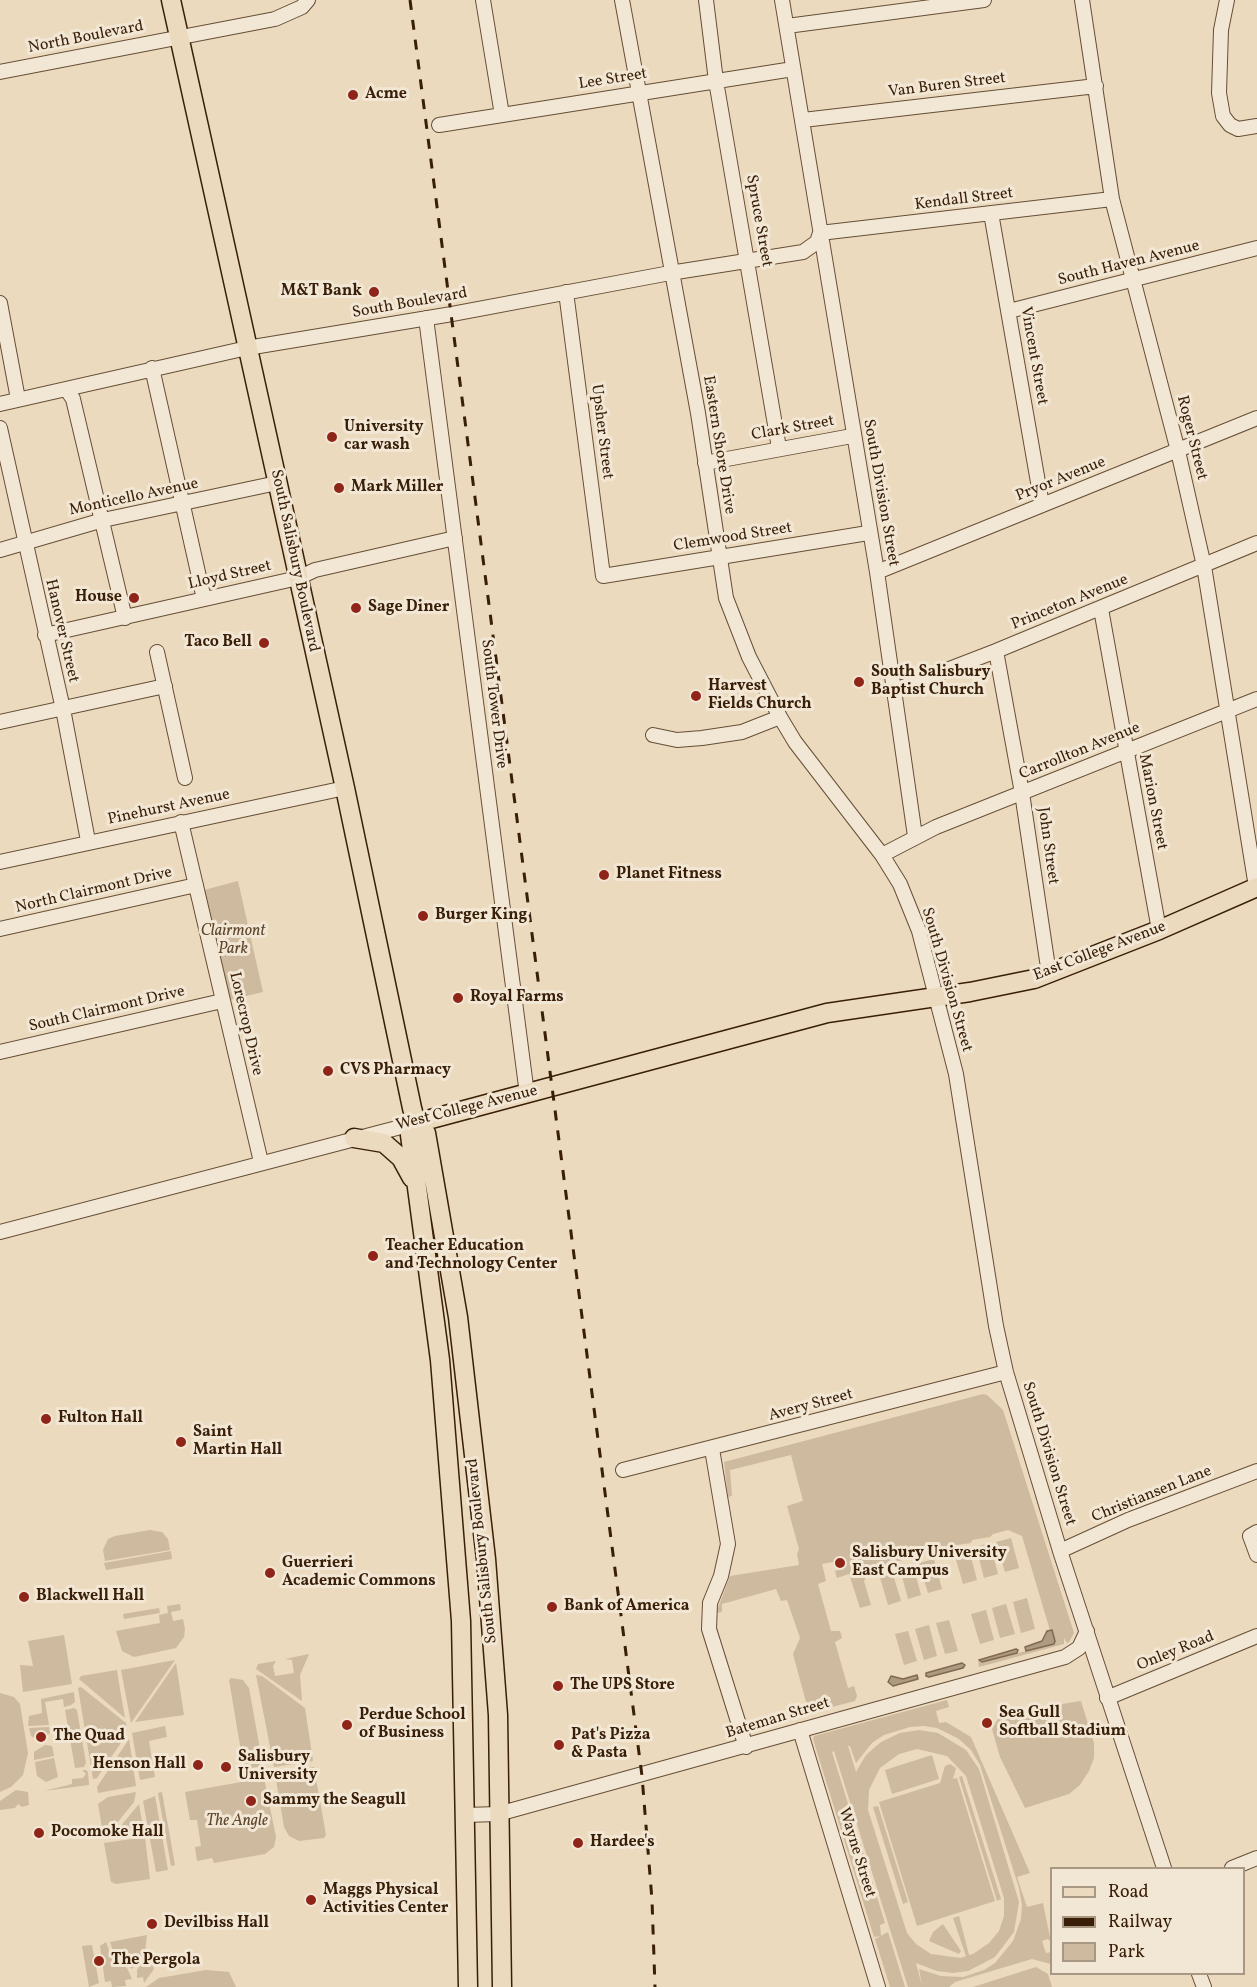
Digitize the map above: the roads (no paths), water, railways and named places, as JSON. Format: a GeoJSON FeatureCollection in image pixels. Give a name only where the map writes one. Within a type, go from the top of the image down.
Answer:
{"type":"FeatureCollection","features":[{"type":"Feature","properties":{"kind":"main road","name":"South Salisbury Boulevard"},"geometry":{"type":"LineString","coordinates":[[171,0],[345,788],[416,1122],[426,1133],[458,1317],[487,1570],[498,1714],[502,1987]]}},
{"type":"Feature","properties":{"kind":"main road","name":"East College Avenue"},"geometry":{"type":"LineString","coordinates":[[936,996],[970,992],[1049,974],[1159,930],[1257,887]]}},
{"type":"Feature","properties":{"kind":"main road","name":"West College Avenue"},"geometry":{"type":"LineString","coordinates":[[416,1122],[526,1095],[679,1050],[827,1013],[936,996]]}},
{"type":"Feature","properties":{"kind":"main road"},"geometry":{"type":"LineString","coordinates":[[432,1165],[436,1136],[467,1110]]}},
{"type":"Feature","properties":{"kind":"main road","name":"South Salisbury Boulevard"},"geometry":{"type":"LineString","coordinates":[[416,1122],[410,1135],[440,1360],[461,1623],[468,1987]]}},
{"type":"Feature","properties":{"kind":"main road"},"geometry":{"type":"LineString","coordinates":[[354,1138],[384,1143],[401,1158],[417,1189]]}},
{"type":"Feature","properties":{"kind":"main road"},"geometry":{"type":"LineString","coordinates":[[440,1360],[449,1359],[454,1365],[458,1407],[470,1426]]}},
{"type":"Feature","properties":{"kind":"street","name":"North Boulevard"},"geometry":{"type":"LineString","coordinates":[[0,72],[275,20],[303,7],[308,0]]}},
{"type":"Feature","properties":{"kind":"street"},"geometry":{"type":"LineString","coordinates":[[483,0],[502,115]]}},
{"type":"Feature","properties":{"kind":"street","name":"Eastern Shore Drive"},"geometry":{"type":"LineString","coordinates":[[622,0],[670,273],[698,412],[718,557],[735,626],[761,682],[795,742],[882,855]]}},
{"type":"Feature","properties":{"kind":"street","name":"Spruce Street"},"geometry":{"type":"LineString","coordinates":[[706,0],[716,81],[778,448]]}},
{"type":"Feature","properties":{"kind":"street","name":"South Division Street"},"geometry":{"type":"LineString","coordinates":[[782,0],[868,533],[877,572],[915,836]]}},
{"type":"Feature","properties":{"kind":"street"},"geometry":{"type":"LineString","coordinates":[[787,26],[984,0]]}},
{"type":"Feature","properties":{"kind":"street","name":"Roger Street"},"geometry":{"type":"LineString","coordinates":[[1082,0],[1112,199],[1178,451],[1204,566],[1257,887]]}},
{"type":"Feature","properties":{"kind":"street"},"geometry":{"type":"LineString","coordinates":[[1227,0],[1221,30],[1220,93],[1223,116],[1230,125],[1238,129],[1257,126]]}},
{"type":"Feature","properties":{"kind":"street","name":"Lee Street"},"geometry":{"type":"LineString","coordinates":[[439,125],[793,69]]}},
{"type":"Feature","properties":{"kind":"street","name":"Van Buren Street"},"geometry":{"type":"LineString","coordinates":[[803,120],[1096,86]]}},
{"type":"Feature","properties":{"kind":"street","name":"Kendall Street"},"geometry":{"type":"LineString","coordinates":[[820,234],[1112,199]]}},
{"type":"Feature","properties":{"kind":"street","name":"Vincent Street"},"geometry":{"type":"LineString","coordinates":[[991,213],[1042,505]]}},
{"type":"Feature","properties":{"kind":"street","name":"South Boulevard"},"geometry":{"type":"LineString","coordinates":[[0,404],[247,348],[670,273],[803,252],[816,242],[820,234]]}},
{"type":"Feature","properties":{"kind":"street","name":"South Haven Avenue"},"geometry":{"type":"LineString","coordinates":[[1009,311],[1257,248]]}},
{"type":"Feature","properties":{"kind":"street","name":"Upsher Street"},"geometry":{"type":"LineString","coordinates":[[566,292],[603,576]]}},
{"type":"Feature","properties":{"kind":"street"},"geometry":{"type":"LineString","coordinates":[[0,303],[18,399]]}},
{"type":"Feature","properties":{"kind":"street","name":"South Tower Drive"},"geometry":{"type":"LineString","coordinates":[[426,318],[526,1095]]}},
{"type":"Feature","properties":{"kind":"street"},"geometry":{"type":"LineString","coordinates":[[152,368],[204,599]]}},
{"type":"Feature","properties":{"kind":"street"},"geometry":{"type":"LineString","coordinates":[[67,390],[73,399],[124,618]]}},
{"type":"Feature","properties":{"kind":"street","name":"Pryor Avenue"},"geometry":{"type":"LineString","coordinates":[[877,572],[1257,418]]}},
{"type":"Feature","properties":{"kind":"street","name":"Hanover Street"},"geometry":{"type":"LineString","coordinates":[[0,428],[24,544],[63,709],[88,841]]}},
{"type":"Feature","properties":{"kind":"street","name":"Clark Street"},"geometry":{"type":"LineString","coordinates":[[705,464],[778,448],[852,436]]}},
{"type":"Feature","properties":{"kind":"street","name":"Monticello Avenue"},"geometry":{"type":"LineString","coordinates":[[0,550],[103,520],[183,505],[277,483]]}},
{"type":"Feature","properties":{"kind":"street","name":"Clemwood Street"},"geometry":{"type":"LineString","coordinates":[[603,576],[868,533]]}},
{"type":"Feature","properties":{"kind":"street","name":"Lloyd Street"},"geometry":{"type":"LineString","coordinates":[[45,634],[298,578],[325,567],[455,538]]}},
{"type":"Feature","properties":{"kind":"street","name":"Princeton Avenue"},"geometry":{"type":"LineString","coordinates":[[895,690],[1101,609],[1257,543]]}},
{"type":"Feature","properties":{"kind":"street","name":"Marion Street"},"geometry":{"type":"LineString","coordinates":[[1101,609],[1159,930]]}},
{"type":"Feature","properties":{"kind":"street","name":"John Street"},"geometry":{"type":"LineString","coordinates":[[996,651],[1023,793],[1049,974]]}},
{"type":"Feature","properties":{"kind":"street"},"geometry":{"type":"LineString","coordinates":[[158,652],[185,778]]}},
{"type":"Feature","properties":{"kind":"street"},"geometry":{"type":"LineString","coordinates":[[0,722],[165,686]]}},
{"type":"Feature","properties":{"kind":"street","name":"Carrollton Avenue"},"geometry":{"type":"LineString","coordinates":[[915,836],[1257,699]]}},
{"type":"Feature","properties":{"kind":"street"},"geometry":{"type":"LineString","coordinates":[[653,735],[676,740],[702,738],[742,732],[780,717]]}},
{"type":"Feature","properties":{"kind":"street","name":"Pinehurst Avenue"},"geometry":{"type":"LineString","coordinates":[[0,862],[88,841],[345,788]]}},
{"type":"Feature","properties":{"kind":"street","name":"Lorecrop Drive"},"geometry":{"type":"LineString","coordinates":[[181,822],[261,1162]]}},
{"type":"Feature","properties":{"kind":"street"},"geometry":{"type":"LineString","coordinates":[[882,855],[915,836]]}},
{"type":"Feature","properties":{"kind":"street","name":"South Division Street"},"geometry":{"type":"LineString","coordinates":[[882,855],[900,884],[919,931],[956,1074],[996,1326],[1006,1372],[1059,1551],[1163,1867]]}},
{"type":"Feature","properties":{"kind":"street","name":"North Clairmont Drive"},"geometry":{"type":"LineString","coordinates":[[0,929],[196,885]]}},
{"type":"Feature","properties":{"kind":"street","name":"South Clairmont Drive"},"geometry":{"type":"LineString","coordinates":[[0,1052],[222,1001]]}},
{"type":"Feature","properties":{"kind":"street","name":"West College Avenue"},"geometry":{"type":"LineString","coordinates":[[0,1232],[416,1122]]}},
{"type":"Feature","properties":{"kind":"street","name":"Avery Street"},"geometry":{"type":"LineString","coordinates":[[623,1470],[1006,1372]]}},
{"type":"Feature","properties":{"kind":"street"},"geometry":{"type":"LineString","coordinates":[[712,1449],[728,1544],[710,1603],[709,1629],[746,1747]]}},
{"type":"Feature","properties":{"kind":"street","name":"Christiansen Lane"},"geometry":{"type":"LineString","coordinates":[[1059,1551],[1128,1520],[1257,1471]]}},
{"type":"Feature","properties":{"kind":"street"},"geometry":{"type":"LineString","coordinates":[[1257,1533],[1250,1536],[1257,1555]]}},
{"type":"Feature","properties":{"kind":"street","name":"Bateman Street"},"geometry":{"type":"LineString","coordinates":[[465,1815],[498,1814],[1065,1657],[1079,1648],[1087,1631]]}},
{"type":"Feature","properties":{"kind":"street","name":"Onley Road"},"geometry":{"type":"LineString","coordinates":[[1107,1698],[1257,1636]]}},
{"type":"Feature","properties":{"kind":"street","name":"Wayne Street"},"geometry":{"type":"LineString","coordinates":[[800,1730],[878,1987]]}},
{"type":"Feature","properties":{"kind":"street"},"geometry":{"type":"LineString","coordinates":[[1237,1867],[1257,1858]]}},
{"type":"Feature","properties":{"kind":"railway"},"geometry":{"type":"LineString","coordinates":[[410,0],[642,1776],[652,1900],[655,1987]]}},
{"type":"Feature","properties":{"kind":"place","name":"Acme"},"geometry":{"type":"Point","coordinates":[353,95]}},
{"type":"Feature","properties":{"kind":"place","name":"M&T Bank"},"geometry":{"type":"Point","coordinates":[374,292]}},
{"type":"Feature","properties":{"kind":"place","name":"University car wash"},"geometry":{"type":"Point","coordinates":[332,437]}},
{"type":"Feature","properties":{"kind":"place","name":"Mark Miller"},"geometry":{"type":"Point","coordinates":[339,488]}},
{"type":"Feature","properties":{"kind":"place","name":"House"},"geometry":{"type":"Point","coordinates":[134,598]}},
{"type":"Feature","properties":{"kind":"place","name":"Sage Diner"},"geometry":{"type":"Point","coordinates":[356,608]}},
{"type":"Feature","properties":{"kind":"place","name":"Taco Bell"},"geometry":{"type":"Point","coordinates":[264,643]}},
{"type":"Feature","properties":{"kind":"place","name":"South Salisbury Baptist Church"},"geometry":{"type":"Point","coordinates":[859,682]}},
{"type":"Feature","properties":{"kind":"place","name":"Harvest Fields Church"},"geometry":{"type":"Point","coordinates":[696,696]}},
{"type":"Feature","properties":{"kind":"place","name":"Planet Fitness"},"geometry":{"type":"Point","coordinates":[604,875]}},
{"type":"Feature","properties":{"kind":"place","name":"Burger King"},"geometry":{"type":"Point","coordinates":[423,916]}},
{"type":"Feature","properties":{"kind":"place","name":"Royal Farms"},"geometry":{"type":"Point","coordinates":[458,998]}},
{"type":"Feature","properties":{"kind":"place","name":"CVS Pharmacy"},"geometry":{"type":"Point","coordinates":[328,1071]}},
{"type":"Feature","properties":{"kind":"place","name":"Teacher Education and Technology Center"},"geometry":{"type":"Point","coordinates":[373,1256]}},
{"type":"Feature","properties":{"kind":"place","name":"Fulton Hall"},"geometry":{"type":"Point","coordinates":[46,1419]}},
{"type":"Feature","properties":{"kind":"place","name":"Saint Martin Hall"},"geometry":{"type":"Point","coordinates":[181,1442]}},
{"type":"Feature","properties":{"kind":"place","name":"Salisbury University East Campus"},"geometry":{"type":"Point","coordinates":[840,1563]}},
{"type":"Feature","properties":{"kind":"place","name":"Guerrieri Academic Commons"},"geometry":{"type":"Point","coordinates":[270,1573]}},
{"type":"Feature","properties":{"kind":"place","name":"Blackwell Hall"},"geometry":{"type":"Point","coordinates":[24,1597]}},
{"type":"Feature","properties":{"kind":"place","name":"Bank of America"},"geometry":{"type":"Point","coordinates":[552,1607]}},
{"type":"Feature","properties":{"kind":"place","name":"The UPS Store"},"geometry":{"type":"Point","coordinates":[558,1686]}},
{"type":"Feature","properties":{"kind":"place","name":"Sea Gull Softball Stadium"},"geometry":{"type":"Point","coordinates":[987,1723]}},
{"type":"Feature","properties":{"kind":"place","name":"Perdue School of Business"},"geometry":{"type":"Point","coordinates":[347,1725]}},
{"type":"Feature","properties":{"kind":"place","name":"The Quad"},"geometry":{"type":"Point","coordinates":[41,1737]}},
{"type":"Feature","properties":{"kind":"place","name":"Pat's Pizza & Pasta"},"geometry":{"type":"Point","coordinates":[559,1745]}},
{"type":"Feature","properties":{"kind":"place","name":"Henson Hall"},"geometry":{"type":"Point","coordinates":[198,1765]}},
{"type":"Feature","properties":{"kind":"place","name":"Salisbury University"},"geometry":{"type":"Point","coordinates":[226,1767]}},
{"type":"Feature","properties":{"kind":"place","name":"Sammy the Seagull"},"geometry":{"type":"Point","coordinates":[251,1801]}},
{"type":"Feature","properties":{"kind":"place","name":"Pocomoke Hall"},"geometry":{"type":"Point","coordinates":[39,1833]}},
{"type":"Feature","properties":{"kind":"place","name":"Hardee's"},"geometry":{"type":"Point","coordinates":[578,1843]}},
{"type":"Feature","properties":{"kind":"place","name":"Maggs Physical Activities Center"},"geometry":{"type":"Point","coordinates":[311,1900]}},
{"type":"Feature","properties":{"kind":"place","name":"Devilbiss Hall"},"geometry":{"type":"Point","coordinates":[152,1924]}},
{"type":"Feature","properties":{"kind":"place","name":"The Pergola"},"geometry":{"type":"Point","coordinates":[99,1961]}},
{"type":"Feature","properties":{"kind":"park label","name":"Clairmont Park"},"geometry":{"type":"Point","coordinates":[233,941]}},
{"type":"Feature","properties":{"kind":"park label","name":"The Angle"},"geometry":{"type":"Point","coordinates":[237,1822]}}]}
